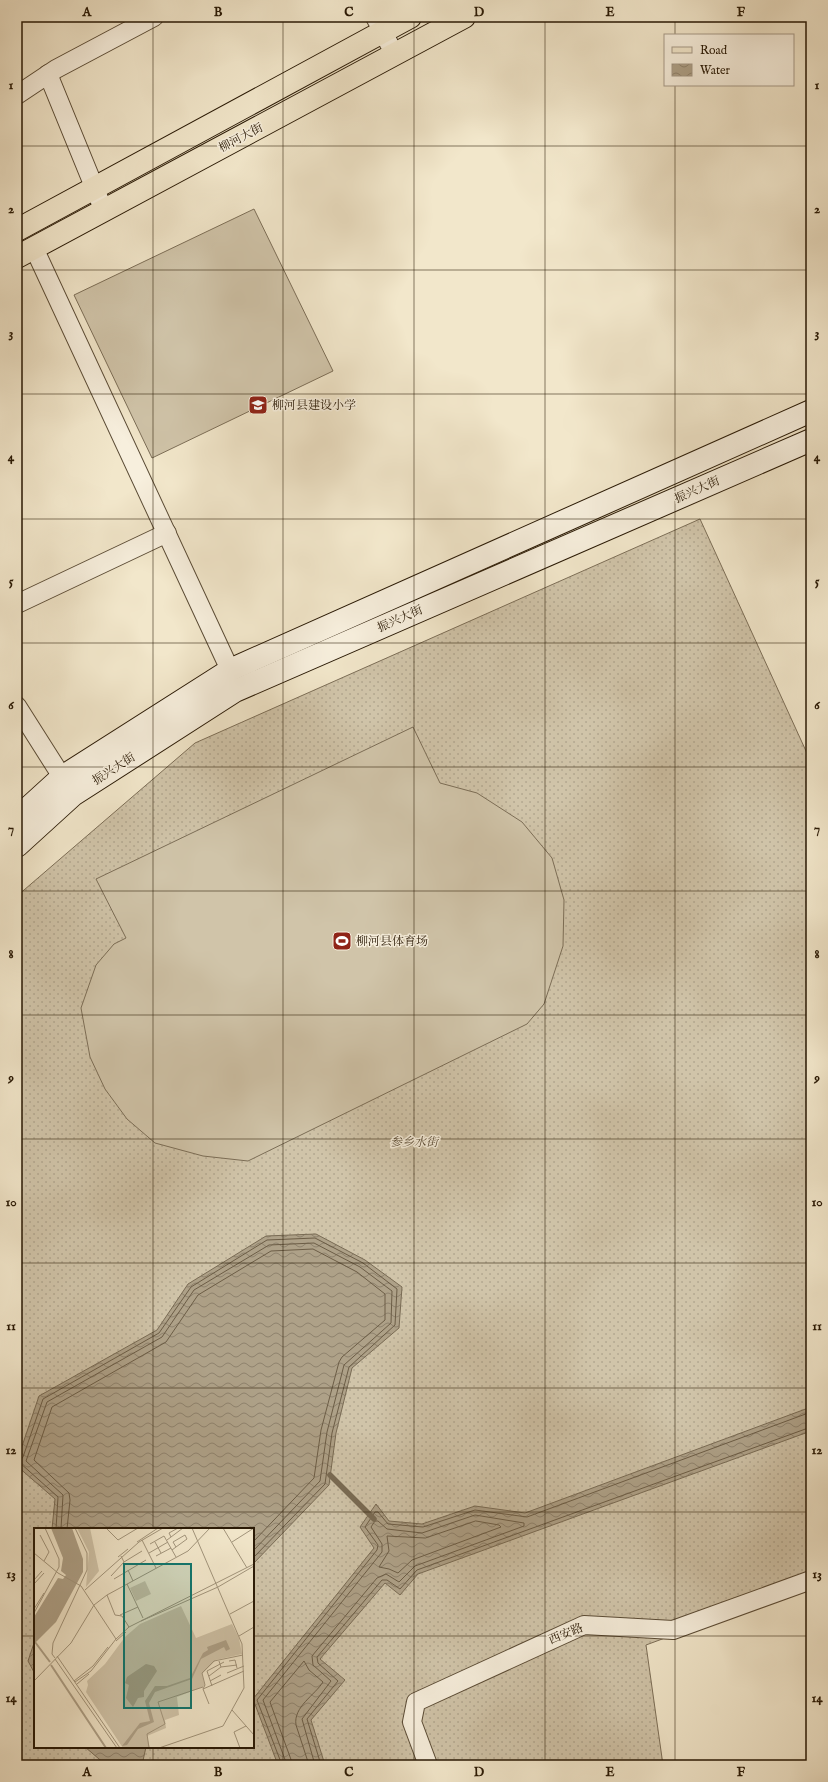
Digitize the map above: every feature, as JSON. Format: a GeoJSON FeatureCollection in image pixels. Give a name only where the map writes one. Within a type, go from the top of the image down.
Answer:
{"type":"FeatureCollection","features":[{"type":"Feature","properties":{"kind":"main road"},"geometry":{"type":"LineString","coordinates":[[17,230],[94,189],[378,25],[410,17]]}},
{"type":"Feature","properties":{"kind":"main road","name":"柳河大街"},"geometry":{"type":"LineString","coordinates":[[26,253],[464,17]]}},
{"type":"Feature","properties":{"kind":"street"},"geometry":{"type":"LineString","coordinates":[[17,94],[48,74],[154,17]]}},
{"type":"Feature","properties":{"kind":"street"},"geometry":{"type":"LineString","coordinates":[[378,25],[395,55]]}},
{"type":"Feature","properties":{"kind":"street"},"geometry":{"type":"LineString","coordinates":[[48,74],[104,211]]}},
{"type":"Feature","properties":{"kind":"street"},"geometry":{"type":"LineString","coordinates":[[26,253],[167,533],[230,670]]}},
{"type":"Feature","properties":{"kind":"street","name":"振兴大街"},"geometry":{"type":"LineString","coordinates":[[17,818],[62,777],[230,670],[811,411]]}},
{"type":"Feature","properties":{"kind":"street","name":"振兴大街"},"geometry":{"type":"LineString","coordinates":[[17,846],[73,795],[235,691],[811,440]]}},
{"type":"Feature","properties":{"kind":"street"},"geometry":{"type":"LineString","coordinates":[[17,604],[167,533]]}},
{"type":"Feature","properties":{"kind":"street"},"geometry":{"type":"LineString","coordinates":[[17,706],[62,777]]}},
{"type":"Feature","properties":{"kind":"street","name":"西安路"},"geometry":{"type":"LineString","coordinates":[[428,1765],[412,1722],[416,1702],[584,1625],[674,1630],[811,1580]]}},
{"type":"Feature","properties":{"kind":"green space"},"geometry":{"type":"Polygon","coordinates":[[[254,209],[333,371],[152,458],[74,295],[254,209]]]}},
{"type":"Feature","properties":{"kind":"green space","name":"参乡水街"},"geometry":{"type":"Polygon","coordinates":[[[700,519],[811,762],[811,1584],[646,1645],[663,1765],[17,1765],[17,896],[195,743],[700,519]]]}},
{"type":"Feature","properties":{"kind":"green space","name":"柳河县体育场"},"geometry":{"type":"Polygon","coordinates":[[[413,727],[440,783],[477,793],[522,822],[552,858],[564,900],[563,946],[544,1004],[527,1024],[248,1161],[203,1156],[155,1143],[127,1119],[105,1089],[90,1057],[81,1008],[96,965],[114,944],[126,938],[96,879],[413,727]]]}},
{"type":"Feature","properties":{"kind":"water"},"geometry":{"type":"Polygon","coordinates":[[[316,1234],[365,1260],[402,1287],[399,1328],[352,1368],[336,1433],[329,1485],[254,1563],[254,1528],[52,1528],[55,1499],[17,1466],[17,1461],[39,1396],[157,1330],[188,1284],[266,1236],[316,1234]]]}},
{"type":"Feature","properties":{"kind":"water"},"geometry":{"type":"Polygon","coordinates":[[[811,1407],[811,1431],[418,1574],[400,1595],[385,1583],[320,1659],[345,1680],[311,1720],[325,1765],[278,1765],[254,1702],[254,1698],[374,1548],[360,1527],[376,1504],[389,1521],[422,1524],[475,1506],[525,1513],[811,1407]]]}},
{"type":"Feature","properties":{"kind":"water"},"geometry":{"type":"Polygon","coordinates":[[[34,1643],[34,1672],[28,1661],[34,1643]]]}},
{"type":"Feature","properties":{"kind":"water"},"geometry":{"type":"Polygon","coordinates":[[[86,1748],[146,1748],[142,1765],[106,1765],[86,1748]]]}},
{"type":"Feature","properties":{"kind":"waterway"},"geometry":{"type":"LineString","coordinates":[[330,1475],[374,1519]]}},
{"type":"Feature","properties":{"kind":"place","name":"柳河县建设小学"},"geometry":{"type":"Point","coordinates":[258,405]}},
{"type":"Feature","properties":{"kind":"place","name":"柳河县体育场"},"geometry":{"type":"Point","coordinates":[342,941]}}]}
